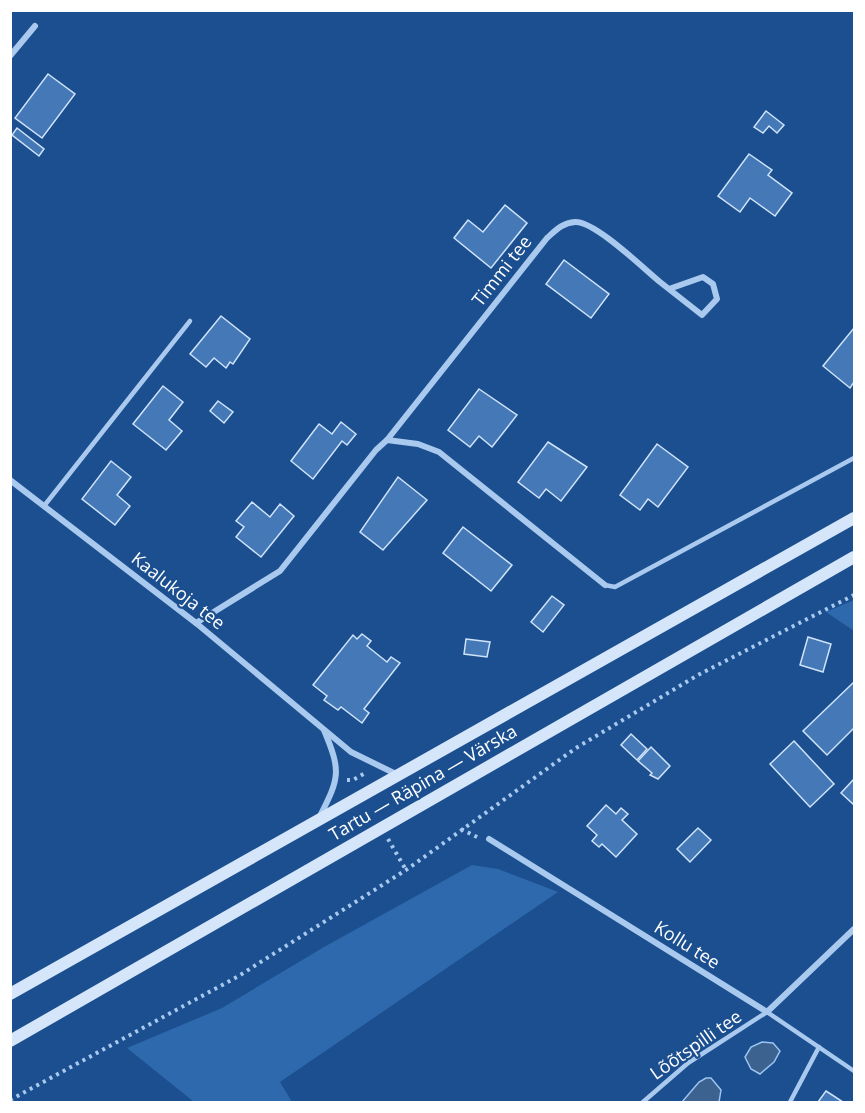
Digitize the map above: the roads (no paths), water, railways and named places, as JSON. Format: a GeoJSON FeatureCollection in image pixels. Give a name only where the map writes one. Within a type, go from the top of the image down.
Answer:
{"type":"FeatureCollection","features":[{"type":"Feature","properties":{"kind":"main road","name":"Tartu — Räpina — Värska"},"geometry":{"type":"LineString","coordinates":[[10,994],[855,518]]}},
{"type":"Feature","properties":{"kind":"main road","name":"Tartu — Räpina — Värska"},"geometry":{"type":"LineString","coordinates":[[10,1041],[855,557]]}},
{"type":"Feature","properties":{"kind":"street"},"geometry":{"type":"LineString","coordinates":[[10,56],[35,26]]}},
{"type":"Feature","properties":{"kind":"street","name":"Timmi tee"},"geometry":{"type":"LineString","coordinates":[[196,623],[280,571],[547,238],[562,225],[578,222],[593,228],[669,290],[702,315],[717,299],[713,284],[703,277],[669,290]]}},
{"type":"Feature","properties":{"kind":"street"},"geometry":{"type":"LineString","coordinates":[[387,440],[418,444],[439,452],[604,585]]}},
{"type":"Feature","properties":{"kind":"street","name":"Kaalukoja tee"},"geometry":{"type":"LineString","coordinates":[[10,480],[196,623],[362,759],[399,775]]}},
{"type":"Feature","properties":{"kind":"street"},"geometry":{"type":"LineString","coordinates":[[318,821],[338,780],[333,753],[324,730]]}},
{"type":"Feature","properties":{"kind":"street","name":"Kollu tee"},"geometry":{"type":"LineString","coordinates":[[489,839],[767,1012]]}},
{"type":"Feature","properties":{"kind":"street"},"geometry":{"type":"LineString","coordinates":[[767,1012],[855,929]]}},
{"type":"Feature","properties":{"kind":"lane"},"geometry":{"type":"LineString","coordinates":[[44,506],[190,321]]}},
{"type":"Feature","properties":{"kind":"lane"},"geometry":{"type":"LineString","coordinates":[[604,585],[615,587],[855,458]]}},
{"type":"Feature","properties":{"kind":"lane"},"geometry":{"type":"LineString","coordinates":[[767,1012],[855,1071]]}},
{"type":"Feature","properties":{"kind":"lane","name":"Lõõtspilli tee"},"geometry":{"type":"LineString","coordinates":[[643,1102],[688,1063],[767,1012]]}},
{"type":"Feature","properties":{"kind":"lane"},"geometry":{"type":"LineString","coordinates":[[790,1102],[819,1047]]}}]}
